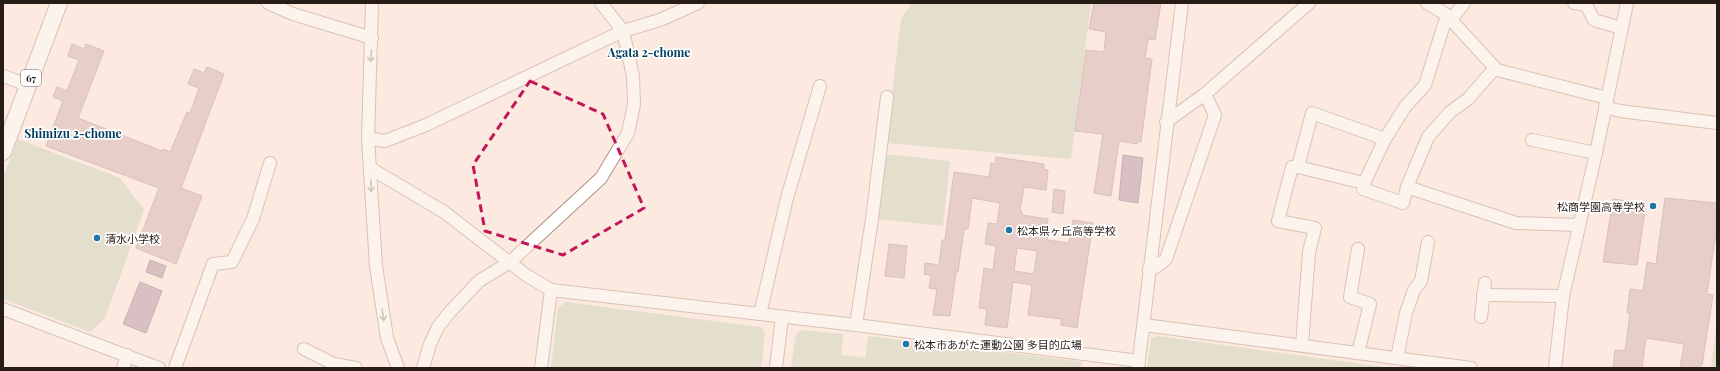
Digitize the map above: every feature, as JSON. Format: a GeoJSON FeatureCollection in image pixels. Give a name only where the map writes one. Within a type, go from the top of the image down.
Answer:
{"type":"FeatureCollection","features":[{"type":"Feature","properties":{"kind":"main road","name":"67"},"geometry":{"type":"LineString","coordinates":[[3,152],[59,3]]}},
{"type":"Feature","properties":{"kind":"street"},"geometry":{"type":"LineString","coordinates":[[268,3],[292,14],[372,38]]}},
{"type":"Feature","properties":{"kind":"street"},"geometry":{"type":"LineString","coordinates":[[372,3],[372,38],[368,90],[368,138],[376,266],[387,338],[398,368]]}},
{"type":"Feature","properties":{"kind":"street"},"geometry":{"type":"LineString","coordinates":[[423,368],[430,344],[438,327],[479,281],[510,262],[601,178],[628,133],[634,104],[633,76],[623,32],[601,3]]}},
{"type":"Feature","properties":{"kind":"street"},"geometry":{"type":"LineString","coordinates":[[368,138],[385,141],[426,125],[623,32],[660,20],[698,3]]}},
{"type":"Feature","properties":{"kind":"street"},"geometry":{"type":"LineString","coordinates":[[370,168],[444,212],[540,284],[551,290],[856,325],[1138,364],[1144,325],[1166,122],[1182,3]]}},
{"type":"Feature","properties":{"kind":"street"},"geometry":{"type":"LineString","coordinates":[[1166,122],[1205,94],[1309,3]]}},
{"type":"Feature","properties":{"kind":"street"},"geometry":{"type":"LineString","coordinates":[[1427,3],[1449,17],[1497,70],[1569,90],[1606,103],[1620,111],[1717,123]]}},
{"type":"Feature","properties":{"kind":"street"},"geometry":{"type":"LineString","coordinates":[[1464,3],[1449,17],[1425,85],[1405,107],[1385,139],[1364,183],[1363,189],[1403,203],[1407,187],[1428,137],[1450,112],[1468,100],[1495,68]]}},
{"type":"Feature","properties":{"kind":"street"},"geometry":{"type":"LineString","coordinates":[[1574,3],[1586,5],[1594,20],[1621,28]]}},
{"type":"Feature","properties":{"kind":"street"},"geometry":{"type":"LineString","coordinates":[[1555,368],[1563,296],[1596,153],[1627,3]]}},
{"type":"Feature","properties":{"kind":"street"},"geometry":{"type":"LineString","coordinates":[[3,76],[28,85]]}},
{"type":"Feature","properties":{"kind":"street"},"geometry":{"type":"LineString","coordinates":[[760,314],[787,198],[820,86]]}},
{"type":"Feature","properties":{"kind":"street"},"geometry":{"type":"LineString","coordinates":[[1149,269],[1156,267],[1166,259],[1215,115],[1205,94]]}},
{"type":"Feature","properties":{"kind":"street"},"geometry":{"type":"LineString","coordinates":[[856,325],[872,219],[887,97]]}},
{"type":"Feature","properties":{"kind":"street"},"geometry":{"type":"LineString","coordinates":[[1298,166],[1312,113],[1385,139]]}},
{"type":"Feature","properties":{"kind":"street"},"geometry":{"type":"LineString","coordinates":[[1532,140],[1596,153]]}},
{"type":"Feature","properties":{"kind":"street"},"geometry":{"type":"LineString","coordinates":[[175,368],[213,264],[232,262],[253,219],[270,163]]}},
{"type":"Feature","properties":{"kind":"street"},"geometry":{"type":"LineString","coordinates":[[1302,345],[1309,252],[1315,228],[1278,221],[1292,167],[1298,166],[1364,183]]}},
{"type":"Feature","properties":{"kind":"street"},"geometry":{"type":"LineString","coordinates":[[1407,187],[1516,223],[1579,225]]}},
{"type":"Feature","properties":{"kind":"street"},"geometry":{"type":"LineString","coordinates":[[1397,358],[1406,313],[1414,290],[1421,281],[1428,242]]}},
{"type":"Feature","properties":{"kind":"street"},"geometry":{"type":"LineString","coordinates":[[1358,249],[1350,297],[1370,304],[1358,353]]}},
{"type":"Feature","properties":{"kind":"street"},"geometry":{"type":"LineString","coordinates":[[1481,317],[1484,289],[1563,296]]}},
{"type":"Feature","properties":{"kind":"street"},"geometry":{"type":"LineString","coordinates":[[541,368],[551,290]]}},
{"type":"Feature","properties":{"kind":"street"},"geometry":{"type":"LineString","coordinates":[[3,309],[159,368]]}},
{"type":"Feature","properties":{"kind":"street"},"geometry":{"type":"LineString","coordinates":[[776,368],[782,317]]}},
{"type":"Feature","properties":{"kind":"street"},"geometry":{"type":"LineString","coordinates":[[1144,325],[1471,368]]}},
{"type":"Feature","properties":{"kind":"street"},"geometry":{"type":"LineString","coordinates":[[304,349],[334,364],[356,368]]}},
{"type":"Feature","properties":{"kind":"street"},"geometry":{"type":"LineString","coordinates":[[123,368],[127,355]]}},
{"type":"Feature","properties":{"kind":"highlighted area"},"geometry":{"type":"Polygon","coordinates":[[[530,81],[603,114],[644,208],[563,255],[485,231],[473,165],[530,81]]]}},
{"type":"Feature","properties":{"kind":"green space"},"geometry":{"type":"Polygon","coordinates":[[[912,3],[1091,3],[1071,159],[886,143],[901,19],[912,3]]]}},
{"type":"Feature","properties":{"kind":"green space"},"geometry":{"type":"Polygon","coordinates":[[[18,139],[120,178],[144,210],[105,318],[90,332],[3,299],[3,177],[18,139]]]}},
{"type":"Feature","properties":{"kind":"green space"},"geometry":{"type":"Polygon","coordinates":[[[885,154],[950,161],[943,226],[878,219],[885,154]]]}},
{"type":"Feature","properties":{"kind":"green space"},"geometry":{"type":"Polygon","coordinates":[[[565,302],[760,327],[765,333],[761,368],[551,368],[558,308],[565,302]]]}},
{"type":"Feature","properties":{"kind":"green space"},"geometry":{"type":"Polygon","coordinates":[[[1717,321],[1717,368],[1711,368],[1717,321]]]}},
{"type":"Feature","properties":{"kind":"green space","name":"松本市あがた運動公園 多目的広場"},"geometry":{"type":"Polygon","coordinates":[[[801,330],[843,334],[841,355],[865,358],[868,336],[1082,362],[1081,368],[791,368],[796,334],[801,330]]]}},
{"type":"Feature","properties":{"kind":"green space"},"geometry":{"type":"Polygon","coordinates":[[[1157,336],[1392,368],[1147,368],[1151,338],[1157,336]]]}},
{"type":"Feature","properties":{"kind":"shaded area"},"geometry":{"type":"Polygon","coordinates":[[[1123,155],[1143,158],[1138,203],[1119,200],[1123,155]]]}},
{"type":"Feature","properties":{"kind":"shaded area"},"geometry":{"type":"Polygon","coordinates":[[[150,260],[166,266],[162,278],[146,272],[150,260]]]}},
{"type":"Feature","properties":{"kind":"shaded area"},"geometry":{"type":"Polygon","coordinates":[[[140,282],[162,291],[146,333],[123,324],[140,282]]]}},
{"type":"Feature","properties":{"kind":"building"},"geometry":{"type":"Polygon","coordinates":[[[1094,3],[1161,3],[1155,40],[1148,39],[1145,58],[1152,59],[1141,142],[1138,141],[1137,144],[1119,141],[1111,196],[1094,193],[1103,134],[1075,131],[1086,50],[1104,52],[1106,32],[1089,29],[1094,3]]]}},
{"type":"Feature","properties":{"kind":"building"},"geometry":{"type":"Polygon","coordinates":[[[72,44],[84,49],[86,44],[104,51],[78,118],[162,151],[163,149],[170,152],[187,112],[190,113],[199,88],[188,84],[194,69],[204,73],[207,67],[224,74],[181,188],[202,196],[176,264],[136,248],[159,188],[46,146],[63,101],[53,97],[57,87],[67,91],[79,60],[68,56],[72,44]]]}},
{"type":"Feature","properties":{"kind":"building"},"geometry":{"type":"Polygon","coordinates":[[[996,157],[1044,164],[1044,169],[1048,170],[1046,190],[1024,187],[1020,211],[1022,212],[1022,215],[1048,219],[1047,240],[1069,243],[1073,220],[1093,223],[1077,328],[1061,325],[1061,319],[1028,315],[1032,285],[1013,282],[1007,328],[985,325],[987,309],[979,308],[984,268],[993,270],[996,246],[985,244],[988,223],[997,224],[1000,203],[972,198],[968,229],[964,229],[950,316],[933,315],[937,289],[929,288],[931,275],[924,274],[925,263],[939,265],[942,240],[945,240],[954,172],[989,177],[991,163],[995,164],[996,157]],[[1017,248],[1014,271],[1034,274],[1037,251],[1017,248]]]}},
{"type":"Feature","properties":{"kind":"building"},"geometry":{"type":"Polygon","coordinates":[[[1054,189],[1065,191],[1063,214],[1052,212],[1054,189]]]}},
{"type":"Feature","properties":{"kind":"building"},"geometry":{"type":"Polygon","coordinates":[[[1665,198],[1717,203],[1717,225],[1707,294],[1713,295],[1702,365],[1698,368],[1680,368],[1684,344],[1646,338],[1642,368],[1613,368],[1615,350],[1625,351],[1630,313],[1627,313],[1630,289],[1643,291],[1647,262],[1656,264],[1665,198]]]}},
{"type":"Feature","properties":{"kind":"building"},"geometry":{"type":"Polygon","coordinates":[[[1613,199],[1646,204],[1637,265],[1603,262],[1613,199]]]}},
{"type":"Feature","properties":{"kind":"building"},"geometry":{"type":"Polygon","coordinates":[[[889,244],[907,246],[904,278],[885,276],[889,244]]]}},
{"type":"Feature","properties":{"kind":"place","name":"松商学園高等学校"},"geometry":{"type":"Point","coordinates":[1653,206]}},
{"type":"Feature","properties":{"kind":"place","name":"松本県ヶ丘高等学校"},"geometry":{"type":"Point","coordinates":[1009,230]}},
{"type":"Feature","properties":{"kind":"place","name":"清水小学校"},"geometry":{"type":"Point","coordinates":[97,238]}},
{"type":"Feature","properties":{"kind":"place","name":"松本市あがた運動公園 多目的広場"},"geometry":{"type":"Point","coordinates":[906,344]}},
{"type":"Feature","properties":{"kind":"district","name":"Agata 2-chome"},"geometry":{"type":"Point","coordinates":[649,52]}},
{"type":"Feature","properties":{"kind":"district","name":"Shimizu 2-chome"},"geometry":{"type":"Point","coordinates":[73,133]}}]}
